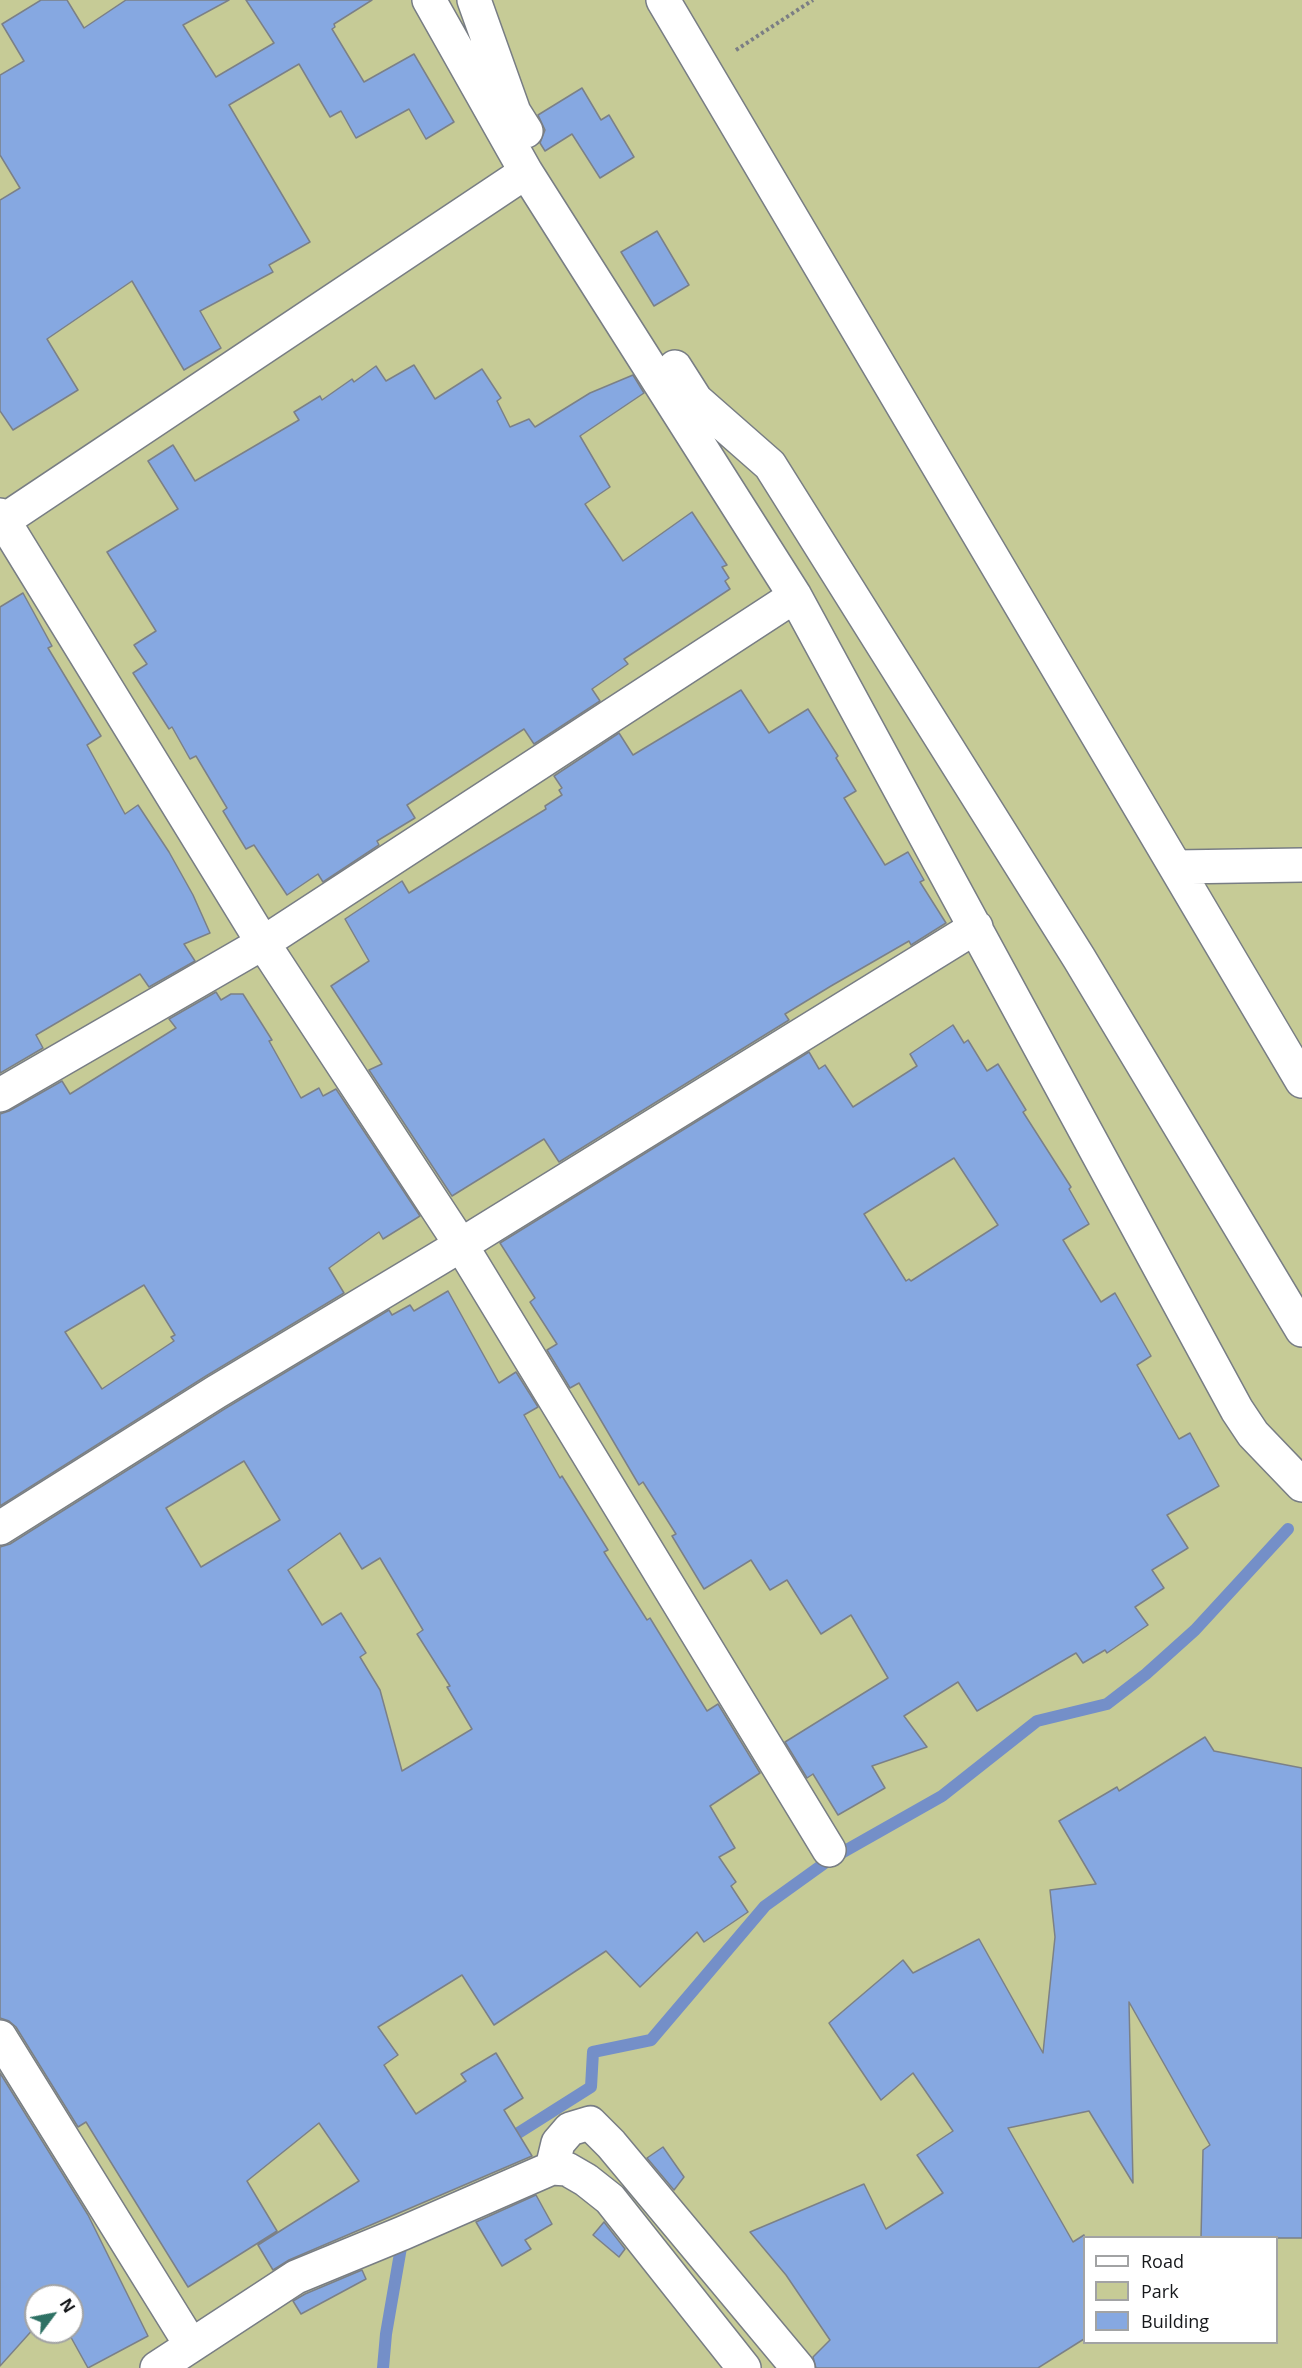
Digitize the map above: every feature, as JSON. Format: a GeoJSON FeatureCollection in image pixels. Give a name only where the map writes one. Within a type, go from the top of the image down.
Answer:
{"type":"FeatureCollection","features":[{"type":"Feature","properties":{"kind":"street"},"geometry":{"type":"LineString","coordinates":[[429,0],[526,172],[795,596],[1238,1410],[1253,1434],[1302,1485]]}},
{"type":"Feature","properties":{"kind":"street"},"geometry":{"type":"LineString","coordinates":[[474,0],[514,112],[696,400],[770,465],[1078,958],[1302,1330]]}},
{"type":"Feature","properties":{"kind":"street"},"geometry":{"type":"LineString","coordinates":[[663,0],[1302,1081]]}},
{"type":"Feature","properties":{"kind":"street"},"geometry":{"type":"LineString","coordinates":[[526,172],[1,519],[263,943],[461,1245],[829,1850]]}},
{"type":"Feature","properties":{"kind":"street"},"geometry":{"type":"LineString","coordinates":[[0,1095],[263,943],[795,596]]}},
{"type":"Feature","properties":{"kind":"street"},"geometry":{"type":"LineString","coordinates":[[1176,867],[1302,865]]}},
{"type":"Feature","properties":{"kind":"street"},"geometry":{"type":"LineString","coordinates":[[0,1528],[216,1392],[461,1245],[976,927]]}},
{"type":"Feature","properties":{"kind":"street"},"geometry":{"type":"LineString","coordinates":[[0,2037],[191,2345]]}},
{"type":"Feature","properties":{"kind":"street"},"geometry":{"type":"LineString","coordinates":[[552,2168],[558,2143],[570,2129],[590,2123],[611,2144],[798,2368]]}},
{"type":"Feature","properties":{"kind":"street"},"geometry":{"type":"LineString","coordinates":[[157,2368],[296,2277],[404,2234],[552,2168],[567,2169],[586,2180],[610,2199],[744,2368]]}},
{"type":"Feature","properties":{"kind":"path"},"geometry":{"type":"LineString","coordinates":[[705,70],[813,0]]}},
{"type":"Feature","properties":{"kind":"green space"},"geometry":{"type":"Polygon","coordinates":[[[0,0],[1302,0],[1302,2368],[0,2368],[0,0]]]}},
{"type":"Feature","properties":{"kind":"building"},"geometry":{"type":"Polygon","coordinates":[[[41,0],[67,0],[84,28],[126,0],[229,0],[183,25],[216,77],[274,43],[246,0],[372,0],[334,24],[335,27],[332,29],[364,82],[414,54],[454,122],[426,139],[409,109],[356,138],[341,111],[330,117],[299,64],[229,105],[310,242],[269,265],[273,272],[200,311],[221,348],[184,370],[132,281],[47,339],[78,390],[13,430],[0,411],[0,200],[20,188],[0,155],[0,75],[24,61],[2,24],[41,0]]]}},
{"type":"Feature","properties":{"kind":"building"},"geometry":{"type":"Polygon","coordinates":[[[582,88],[601,120],[609,115],[634,157],[600,178],[572,134],[545,151],[540,143],[545,130],[538,115],[582,88]]]}},
{"type":"Feature","properties":{"kind":"building"},"geometry":{"type":"Polygon","coordinates":[[[657,231],[689,285],[654,306],[621,252],[657,231]]]}},
{"type":"Feature","properties":{"kind":"building"},"geometry":{"type":"Polygon","coordinates":[[[414,365],[435,399],[482,369],[501,398],[497,401],[510,427],[529,419],[535,427],[590,393],[633,375],[644,393],[580,436],[610,487],[585,504],[623,561],[692,512],[727,565],[722,567],[729,578],[725,581],[730,589],[624,659],[628,664],[592,689],[600,701],[534,744],[524,729],[407,805],[415,818],[377,841],[379,845],[323,882],[318,874],[287,895],[254,845],[246,849],[223,811],[227,808],[196,756],[190,759],[172,727],[169,729],[133,673],[147,664],[134,645],[156,631],[107,552],[178,509],[148,461],[173,445],[195,481],[299,420],[294,412],[320,396],[322,400],[352,379],[354,382],[376,366],[386,381],[414,365]]]}},
{"type":"Feature","properties":{"kind":"building"},"geometry":{"type":"Polygon","coordinates":[[[23,593],[52,646],[48,648],[101,736],[87,745],[125,814],[138,805],[169,852],[193,895],[210,933],[184,944],[195,961],[149,987],[140,974],[36,1035],[43,1048],[0,1073],[0,607],[23,593]]]}},
{"type":"Feature","properties":{"kind":"building"},"geometry":{"type":"Polygon","coordinates":[[[741,690],[769,733],[808,709],[838,756],[836,758],[856,791],[844,798],[885,865],[908,852],[924,880],[920,882],[946,923],[911,945],[909,941],[785,1014],[789,1020],[559,1162],[544,1139],[452,1196],[369,1070],[382,1064],[331,986],[369,961],[345,919],[402,881],[409,893],[546,809],[545,806],[562,795],[559,790],[562,788],[554,776],[619,733],[633,755],[741,690]]]}},
{"type":"Feature","properties":{"kind":"building"},"geometry":{"type":"Polygon","coordinates":[[[216,992],[221,1000],[231,994],[243,994],[272,1040],[269,1041],[301,1098],[319,1088],[323,1096],[336,1089],[420,1216],[383,1239],[379,1232],[329,1268],[344,1293],[206,1376],[0,1506],[0,1114],[62,1081],[70,1094],[176,1028],[169,1019],[216,992]],[[144,1285],[65,1332],[102,1389],[174,1341],[171,1337],[175,1335],[144,1285]]]}},
{"type":"Feature","properties":{"kind":"building"},"geometry":{"type":"Polygon","coordinates":[[[953,1025],[964,1043],[968,1040],[987,1071],[998,1064],[1026,1110],[1023,1112],[1071,1187],[1069,1189],[1089,1224],[1063,1240],[1101,1302],[1115,1293],[1151,1356],[1137,1365],[1179,1439],[1190,1433],[1219,1486],[1167,1515],[1188,1548],[1152,1570],[1164,1588],[1135,1607],[1148,1625],[1107,1653],[1105,1650],[1083,1663],[1076,1653],[977,1711],[958,1682],[904,1716],[927,1747],[872,1766],[885,1788],[838,1815],[813,1774],[807,1778],[785,1742],[888,1678],[851,1615],[821,1634],[787,1580],[770,1590],[751,1560],[704,1589],[672,1536],[676,1534],[643,1482],[639,1485],[579,1383],[570,1388],[547,1350],[557,1344],[530,1302],[535,1298],[500,1243],[809,1052],[819,1069],[825,1065],[853,1107],[917,1066],[910,1054],[953,1025]],[[954,1158],[864,1214],[906,1281],[909,1279],[911,1281],[998,1225],[954,1158]]]}},
{"type":"Feature","properties":{"kind":"building"},"geometry":{"type":"Polygon","coordinates":[[[448,1291],[499,1383],[516,1372],[538,1407],[524,1415],[560,1478],[562,1476],[608,1550],[604,1552],[647,1620],[650,1618],[707,1711],[718,1704],[760,1773],[710,1806],[735,1848],[719,1857],[736,1882],[731,1886],[748,1912],[704,1942],[697,1932],[640,1987],[606,1951],[494,2025],[462,1975],[378,2027],[398,2055],[384,2065],[416,2114],[466,2081],[461,2074],[496,2053],[523,2098],[504,2110],[532,2156],[289,2260],[273,2270],[258,2245],[359,2181],[319,2123],[247,2181],[277,2231],[188,2287],[86,2122],[78,2127],[16,2027],[0,2018],[0,1547],[10,1544],[226,1408],[389,1310],[392,1315],[410,1305],[414,1311],[448,1291]],[[244,1461],[166,1508],[201,1567],[280,1520],[244,1461]],[[340,1533],[288,1570],[322,1625],[341,1613],[366,1653],[360,1657],[380,1690],[402,1771],[472,1729],[447,1687],[450,1686],[417,1634],[423,1630],[380,1558],[362,1569],[340,1533]]]}},
{"type":"Feature","properties":{"kind":"building"},"geometry":{"type":"Polygon","coordinates":[[[1205,1737],[1214,1751],[1302,1768],[1302,2238],[1201,2236],[1203,2150],[1210,2145],[1129,2002],[1133,2183],[1089,2111],[1008,2128],[1073,2242],[1084,2235],[1083,2340],[1038,2368],[816,2368],[813,2357],[830,2340],[786,2275],[750,2232],[864,2184],[886,2229],[943,2193],[917,2155],[953,2131],[913,2073],[881,2100],[829,2023],[903,1960],[913,1973],[979,1939],[1043,2053],[1055,1937],[1050,1890],[1096,1884],[1059,1821],[1117,1787],[1119,1791],[1205,1737]]]}},
{"type":"Feature","properties":{"kind":"building"},"geometry":{"type":"Polygon","coordinates":[[[0,2073],[88,2215],[148,2336],[88,2368],[75,2344],[84,2344],[84,2284],[24,2284],[24,2339],[0,2366],[0,2073]]]}},
{"type":"Feature","properties":{"kind":"building"},"geometry":{"type":"Polygon","coordinates":[[[663,2147],[684,2177],[674,2190],[647,2158],[663,2147]]]}},
{"type":"Feature","properties":{"kind":"building"},"geometry":{"type":"Polygon","coordinates":[[[536,2195],[552,2224],[525,2240],[531,2249],[502,2266],[476,2222],[536,2195]]]}},
{"type":"Feature","properties":{"kind":"building"},"geometry":{"type":"Polygon","coordinates":[[[604,2222],[625,2249],[619,2257],[593,2235],[604,2222]]]}},
{"type":"Feature","properties":{"kind":"building"},"geometry":{"type":"Polygon","coordinates":[[[362,2270],[366,2279],[301,2314],[293,2301],[305,2294],[362,2270]]]}},
{"type":"Feature","properties":{"kind":"waterway"},"geometry":{"type":"LineString","coordinates":[[504,2142],[591,2087],[593,2052],[651,2040],[765,1906],[829,1860],[942,1796],[1037,1721],[1107,1704],[1146,1674],[1195,1630],[1288,1529]]}},
{"type":"Feature","properties":{"kind":"waterway"},"geometry":{"type":"LineString","coordinates":[[383,2368],[386,2334],[403,2236]]}}]}
